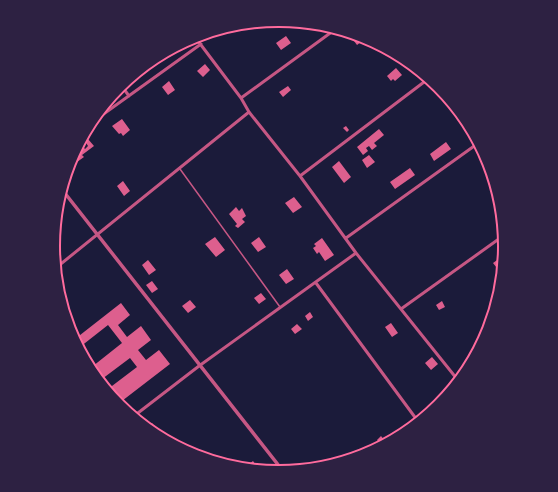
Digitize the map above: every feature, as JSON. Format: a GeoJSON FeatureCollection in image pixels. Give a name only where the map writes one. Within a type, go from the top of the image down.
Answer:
{"type":"FeatureCollection","features":[{"type":"Feature","properties":{"kind":"street"},"geometry":{"type":"LineString","coordinates":[[241,98],[330,33]]}},
{"type":"Feature","properties":{"kind":"street"},"geometry":{"type":"LineString","coordinates":[[105,113],[201,44],[241,98],[249,112],[300,176],[356,253],[455,376]]}},
{"type":"Feature","properties":{"kind":"street"},"geometry":{"type":"LineString","coordinates":[[300,176],[424,82]]}},
{"type":"Feature","properties":{"kind":"street"},"geometry":{"type":"LineString","coordinates":[[125,90],[129,96]]}},
{"type":"Feature","properties":{"kind":"street"},"geometry":{"type":"LineString","coordinates":[[61,264],[249,112]]}},
{"type":"Feature","properties":{"kind":"street"},"geometry":{"type":"LineString","coordinates":[[346,238],[474,147]]}},
{"type":"Feature","properties":{"kind":"street"},"geometry":{"type":"LineString","coordinates":[[66,194],[199,366],[278,465]]}},
{"type":"Feature","properties":{"kind":"street"},"geometry":{"type":"LineString","coordinates":[[401,309],[498,240]]}},
{"type":"Feature","properties":{"kind":"street"},"geometry":{"type":"LineString","coordinates":[[138,413],[199,366],[356,253]]}},
{"type":"Feature","properties":{"kind":"street"},"geometry":{"type":"LineString","coordinates":[[316,283],[416,417]]}},
{"type":"Feature","properties":{"kind":"lane"},"geometry":{"type":"LineString","coordinates":[[179,168],[280,307]]}},
{"type":"Feature","properties":{"kind":"building"},"geometry":{"type":"Polygon","coordinates":[[[286,36],[291,43],[281,50],[276,43],[286,36]]]}},
{"type":"Feature","properties":{"kind":"building"},"geometry":{"type":"Polygon","coordinates":[[[205,64],[210,70],[203,77],[197,71],[205,64]]]}},
{"type":"Feature","properties":{"kind":"building"},"geometry":{"type":"Polygon","coordinates":[[[396,68],[402,75],[395,81],[393,79],[391,81],[387,76],[396,68]]]}},
{"type":"Feature","properties":{"kind":"building"},"geometry":{"type":"Polygon","coordinates":[[[169,81],[175,90],[168,95],[162,87],[169,81]]]}},
{"type":"Feature","properties":{"kind":"building"},"geometry":{"type":"Polygon","coordinates":[[[288,86],[291,90],[283,97],[279,92],[288,86]]]}},
{"type":"Feature","properties":{"kind":"building"},"geometry":{"type":"Polygon","coordinates":[[[122,119],[130,130],[123,136],[121,133],[119,134],[112,126],[122,119]]]}},
{"type":"Feature","properties":{"kind":"building"},"geometry":{"type":"Polygon","coordinates":[[[346,126],[349,130],[347,132],[343,128],[346,126]]]}},
{"type":"Feature","properties":{"kind":"building"},"geometry":{"type":"Polygon","coordinates":[[[379,129],[384,135],[374,143],[377,146],[372,150],[369,146],[366,148],[368,151],[363,155],[357,147],[379,129]]]}},
{"type":"Feature","properties":{"kind":"building"},"geometry":{"type":"Polygon","coordinates":[[[87,139],[94,146],[82,155],[84,157],[77,162],[84,147],[85,149],[88,146],[86,143],[87,139]]]}},
{"type":"Feature","properties":{"kind":"building"},"geometry":{"type":"Polygon","coordinates":[[[446,142],[451,149],[434,161],[430,154],[446,142]]]}},
{"type":"Feature","properties":{"kind":"building"},"geometry":{"type":"Polygon","coordinates":[[[369,155],[375,162],[367,168],[362,160],[369,155]]]}},
{"type":"Feature","properties":{"kind":"building"},"geometry":{"type":"Polygon","coordinates":[[[339,161],[351,177],[344,183],[332,167],[339,161]]]}},
{"type":"Feature","properties":{"kind":"building"},"geometry":{"type":"Polygon","coordinates":[[[410,168],[415,175],[395,189],[390,182],[410,168]]]}},
{"type":"Feature","properties":{"kind":"building"},"geometry":{"type":"Polygon","coordinates":[[[123,181],[130,191],[124,196],[117,186],[123,181]]]}},
{"type":"Feature","properties":{"kind":"building"},"geometry":{"type":"Polygon","coordinates":[[[294,197],[302,207],[293,213],[285,203],[294,197]]]}},
{"type":"Feature","properties":{"kind":"building"},"geometry":{"type":"Polygon","coordinates":[[[236,207],[239,211],[242,208],[246,216],[242,219],[245,222],[238,228],[235,226],[237,224],[229,214],[236,207]]]}},
{"type":"Feature","properties":{"kind":"building"},"geometry":{"type":"Polygon","coordinates":[[[215,237],[225,250],[216,257],[205,244],[215,237]]]}},
{"type":"Feature","properties":{"kind":"building"},"geometry":{"type":"Polygon","coordinates":[[[259,237],[266,247],[258,252],[251,243],[259,237]]]}},
{"type":"Feature","properties":{"kind":"building"},"geometry":{"type":"Polygon","coordinates":[[[322,238],[334,255],[325,261],[319,252],[317,254],[313,248],[316,246],[314,244],[322,238]]]}},
{"type":"Feature","properties":{"kind":"building"},"geometry":{"type":"Polygon","coordinates":[[[498,259],[497,268],[493,263],[498,259]]]}},
{"type":"Feature","properties":{"kind":"building"},"geometry":{"type":"Polygon","coordinates":[[[148,260],[156,270],[149,275],[142,265],[148,260]]]}},
{"type":"Feature","properties":{"kind":"building"},"geometry":{"type":"Polygon","coordinates":[[[287,269],[294,279],[286,284],[279,275],[287,269]]]}},
{"type":"Feature","properties":{"kind":"building"},"geometry":{"type":"Polygon","coordinates":[[[152,281],[158,289],[152,293],[146,285],[152,281]]]}},
{"type":"Feature","properties":{"kind":"building"},"geometry":{"type":"Polygon","coordinates":[[[261,293],[266,299],[259,304],[254,298],[261,293]]]}},
{"type":"Feature","properties":{"kind":"building"},"geometry":{"type":"Polygon","coordinates":[[[190,300],[196,307],[188,313],[182,306],[190,300]]]}},
{"type":"Feature","properties":{"kind":"building"},"geometry":{"type":"Polygon","coordinates":[[[442,301],[445,307],[439,310],[436,305],[442,301]]]}},
{"type":"Feature","properties":{"kind":"building"},"geometry":{"type":"Polygon","coordinates":[[[121,303],[130,315],[118,325],[127,337],[141,326],[151,340],[138,350],[146,360],[159,350],[170,364],[123,400],[111,387],[137,367],[130,358],[104,378],[95,365],[122,343],[108,325],[84,344],[80,335],[121,303]]]}},
{"type":"Feature","properties":{"kind":"building"},"geometry":{"type":"Polygon","coordinates":[[[310,312],[313,317],[308,321],[305,316],[310,312]]]}},
{"type":"Feature","properties":{"kind":"building"},"geometry":{"type":"Polygon","coordinates":[[[391,323],[398,333],[392,337],[385,327],[391,323]]]}},
{"type":"Feature","properties":{"kind":"building"},"geometry":{"type":"Polygon","coordinates":[[[297,324],[302,329],[295,334],[291,329],[297,324]]]}},
{"type":"Feature","properties":{"kind":"building"},"geometry":{"type":"Polygon","coordinates":[[[432,357],[438,364],[431,370],[425,363],[432,357]]]}},
{"type":"Feature","properties":{"kind":"building"},"geometry":{"type":"Polygon","coordinates":[[[381,436],[383,438],[378,441],[377,440],[381,436]]]}}]}
